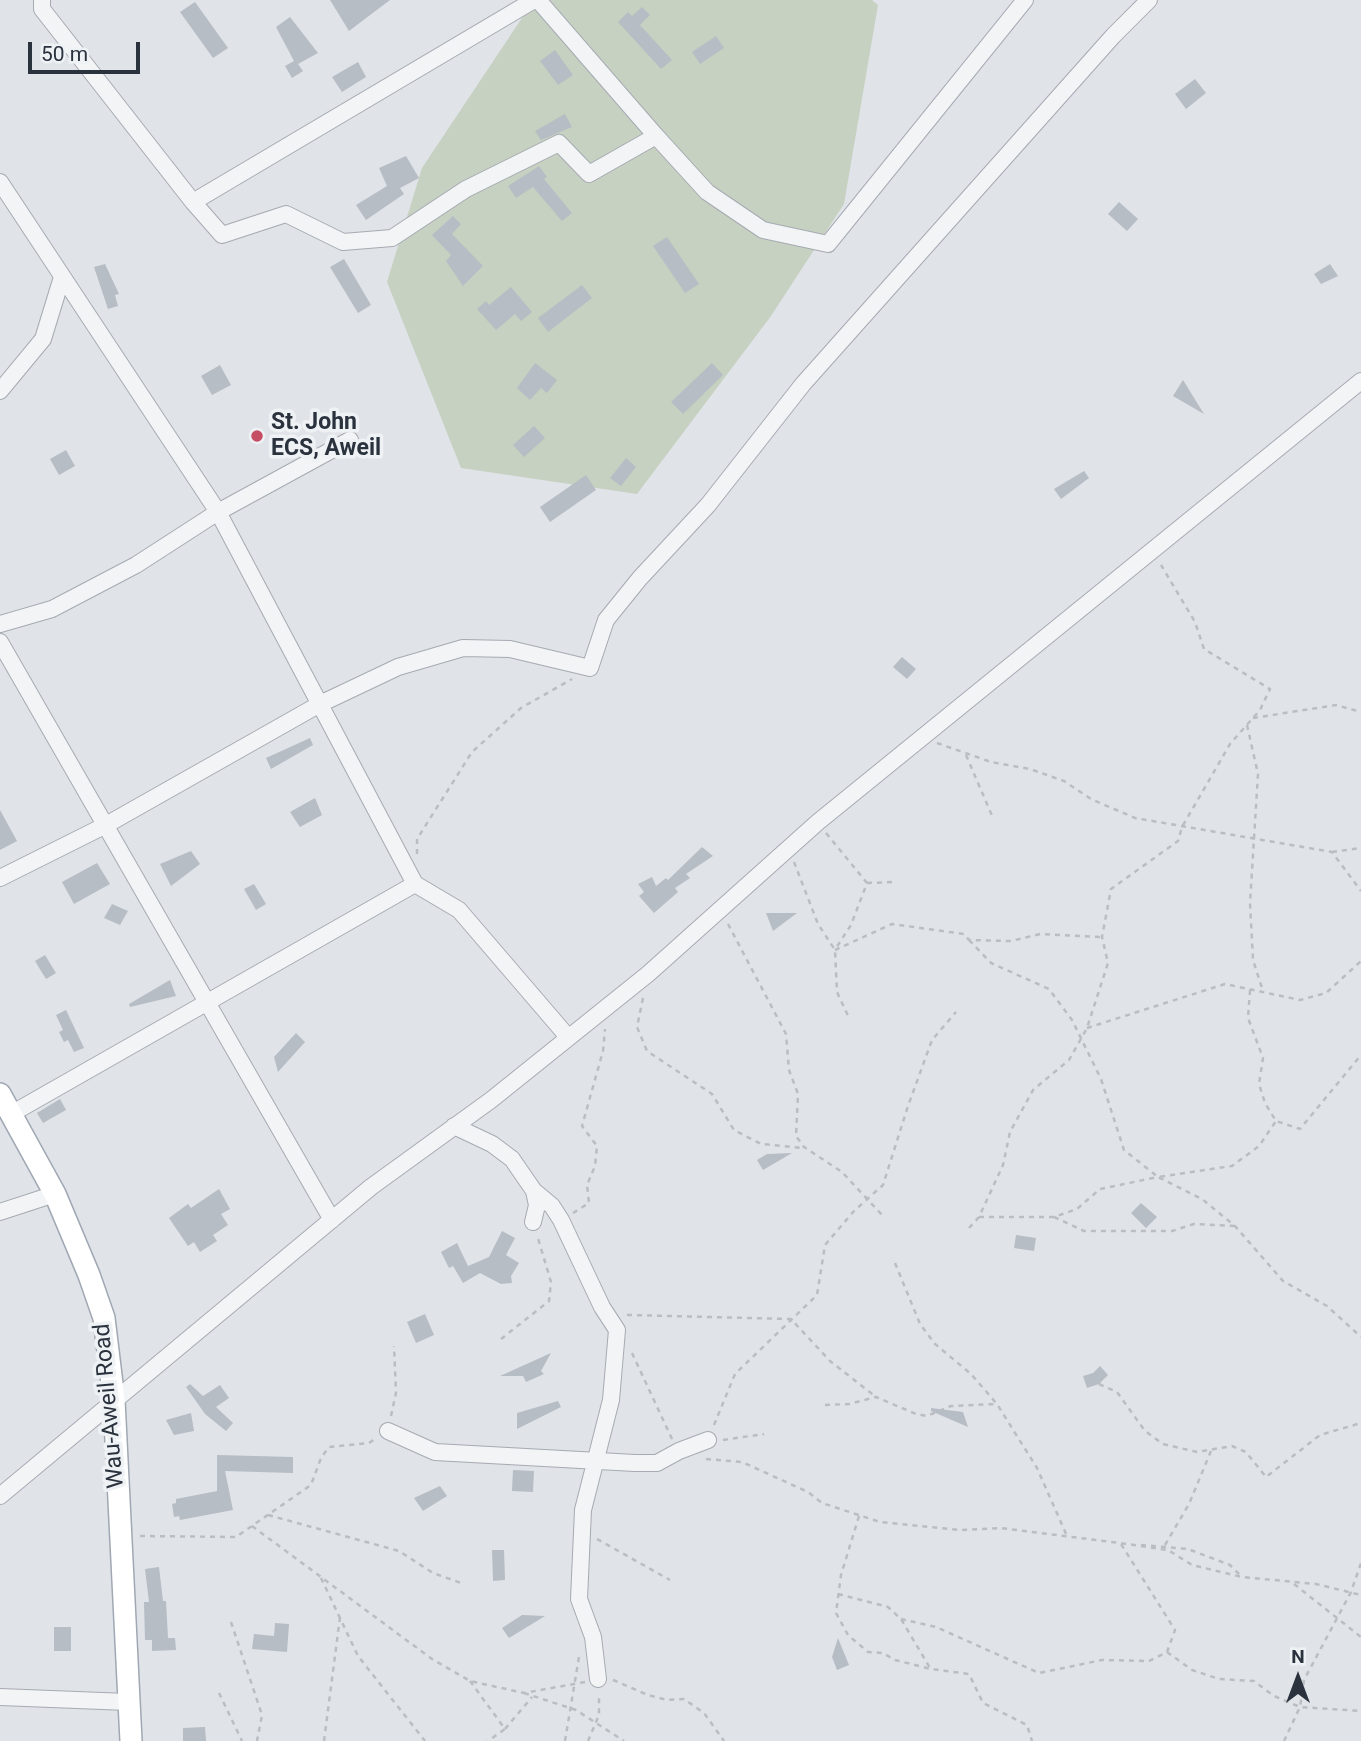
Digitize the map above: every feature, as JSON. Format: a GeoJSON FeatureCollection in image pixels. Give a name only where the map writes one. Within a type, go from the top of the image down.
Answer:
{"type":"FeatureCollection","features":[{"type":"Feature","properties":{"kind":"main road","name":"Wau-Aweil Road"},"geometry":{"type":"LineString","coordinates":[[0,1094],[55,1194],[104,1318],[114,1400],[131,1741]]}},
{"type":"Feature","properties":{"kind":"street"},"geometry":{"type":"LineString","coordinates":[[42,0],[42,9],[193,202],[222,235],[286,214],[343,242],[392,238],[466,188],[559,143],[589,174],[656,136]]}},
{"type":"Feature","properties":{"kind":"street"},"geometry":{"type":"LineString","coordinates":[[193,202],[536,0],[707,192],[763,230],[828,244],[1025,0]]}},
{"type":"Feature","properties":{"kind":"street"},"geometry":{"type":"LineString","coordinates":[[0,878],[106,825],[320,704],[398,667],[463,648],[510,649],[590,668],[606,620],[640,578],[708,505],[803,384],[1113,36],[1149,0]]}},
{"type":"Feature","properties":{"kind":"street"},"geometry":{"type":"LineString","coordinates":[[0,181],[218,512],[415,884],[459,910],[568,1037]]}},
{"type":"Feature","properties":{"kind":"street"},"geometry":{"type":"LineString","coordinates":[[0,391],[43,339],[61,277]]}},
{"type":"Feature","properties":{"kind":"street"},"geometry":{"type":"LineString","coordinates":[[0,1496],[332,1220],[648,974],[818,822],[920,737],[1153,552],[1361,381]]}},
{"type":"Feature","properties":{"kind":"street"},"geometry":{"type":"LineString","coordinates":[[0,624],[52,610],[136,565],[218,512],[350,440]]}},
{"type":"Feature","properties":{"kind":"street"},"geometry":{"type":"LineString","coordinates":[[0,642],[332,1220]]}},
{"type":"Feature","properties":{"kind":"street"},"geometry":{"type":"LineString","coordinates":[[11,1114],[415,884]]}},
{"type":"Feature","properties":{"kind":"street"},"geometry":{"type":"LineString","coordinates":[[454,1126],[492,1144],[512,1159],[534,1191],[552,1206],[602,1307],[617,1330],[611,1400],[583,1510],[579,1599],[593,1637],[598,1676]]}},
{"type":"Feature","properties":{"kind":"street"},"geometry":{"type":"LineString","coordinates":[[533,1222],[537,1205],[534,1191]]}},
{"type":"Feature","properties":{"kind":"street"},"geometry":{"type":"LineString","coordinates":[[0,1212],[55,1194]]}},
{"type":"Feature","properties":{"kind":"street"},"geometry":{"type":"LineString","coordinates":[[388,1432],[435,1452],[657,1463],[708,1440]]}},
{"type":"Feature","properties":{"kind":"street"},"geometry":{"type":"LineString","coordinates":[[0,1697],[128,1702]]}},
{"type":"Feature","properties":{"kind":"path"},"geometry":{"type":"LineString","coordinates":[[969,1228],[979,1217],[1003,1165],[1010,1132],[1033,1090],[1069,1060],[1087,1028],[1108,963],[1102,937],[1111,889],[1178,841],[1182,827],[1230,744],[1253,718],[1270,689],[1204,649],[1195,622],[1153,552]]}},
{"type":"Feature","properties":{"kind":"path"},"geometry":{"type":"LineString","coordinates":[[415,884],[417,839],[472,752],[521,708],[590,668]]}},
{"type":"Feature","properties":{"kind":"path"},"geometry":{"type":"LineString","coordinates":[[1253,718],[1336,705],[1361,712]]}},
{"type":"Feature","properties":{"kind":"path"},"geometry":{"type":"LineString","coordinates":[[1247,725],[1258,774],[1250,902],[1251,937],[1253,960],[1263,991]]}},
{"type":"Feature","properties":{"kind":"path"},"geometry":{"type":"LineString","coordinates":[[920,737],[966,755],[1030,769],[1064,781],[1091,799],[1135,818],[1332,852],[1361,848]]}},
{"type":"Feature","properties":{"kind":"path"},"geometry":{"type":"LineString","coordinates":[[966,755],[993,818]]}},
{"type":"Feature","properties":{"kind":"path"},"geometry":{"type":"LineString","coordinates":[[818,822],[867,883]]}},
{"type":"Feature","properties":{"kind":"path"},"geometry":{"type":"LineString","coordinates":[[789,849],[818,924],[835,950],[837,992],[849,1018]]}},
{"type":"Feature","properties":{"kind":"path"},"geometry":{"type":"LineString","coordinates":[[1332,852],[1361,891]]}},
{"type":"Feature","properties":{"kind":"path"},"geometry":{"type":"LineString","coordinates":[[867,883],[895,882]]}},
{"type":"Feature","properties":{"kind":"path"},"geometry":{"type":"LineString","coordinates":[[835,950],[850,925],[867,883]]}},
{"type":"Feature","properties":{"kind":"path"},"geometry":{"type":"LineString","coordinates":[[721,908],[754,979],[786,1034],[789,1070],[798,1094],[796,1136],[804,1147],[842,1172],[883,1216]]}},
{"type":"Feature","properties":{"kind":"path"},"geometry":{"type":"LineString","coordinates":[[835,950],[892,924],[964,934],[991,963],[1049,989],[1081,1039],[1101,1079],[1124,1150],[1158,1177],[1202,1199],[1235,1226],[1283,1281],[1327,1306],[1361,1337]]}},
{"type":"Feature","properties":{"kind":"path"},"geometry":{"type":"LineString","coordinates":[[969,940],[1011,942],[1040,934],[1102,937]]}},
{"type":"Feature","properties":{"kind":"path"},"geometry":{"type":"LineString","coordinates":[[1087,1028],[1225,984],[1300,1000],[1326,993],[1361,961]]}},
{"type":"Feature","properties":{"kind":"path"},"geometry":{"type":"LineString","coordinates":[[648,974],[637,1027],[647,1051],[712,1094],[734,1130],[761,1144],[798,1150],[804,1147]]}},
{"type":"Feature","properties":{"kind":"path"},"geometry":{"type":"LineString","coordinates":[[1250,989],[1248,1018],[1263,1058],[1259,1084],[1265,1103],[1276,1121],[1300,1129],[1361,1055]]}},
{"type":"Feature","properties":{"kind":"path"},"geometry":{"type":"LineString","coordinates":[[561,1220],[589,1203],[587,1185],[595,1166],[597,1146],[582,1126],[603,1051],[607,1006]]}},
{"type":"Feature","properties":{"kind":"path"},"geometry":{"type":"LineString","coordinates":[[764,1434],[708,1440],[735,1374],[817,1295],[825,1245],[883,1185],[932,1040],[956,1012]]}},
{"type":"Feature","properties":{"kind":"path"},"geometry":{"type":"LineString","coordinates":[[979,1217],[1054,1217],[1077,1209],[1100,1189],[1232,1166],[1259,1146],[1276,1121]]}},
{"type":"Feature","properties":{"kind":"path"},"geometry":{"type":"LineString","coordinates":[[1054,1217],[1084,1231],[1172,1231],[1194,1224],[1235,1226]]}},
{"type":"Feature","properties":{"kind":"path"},"geometry":{"type":"LineString","coordinates":[[501,1339],[549,1301],[551,1282],[533,1222]]}},
{"type":"Feature","properties":{"kind":"path"},"geometry":{"type":"LineString","coordinates":[[895,1263],[920,1324],[935,1344],[971,1374],[997,1404],[1037,1468],[1067,1536]]}},
{"type":"Feature","properties":{"kind":"path"},"geometry":{"type":"LineString","coordinates":[[602,1307],[630,1316],[791,1319],[830,1361],[876,1397],[916,1414],[928,1416],[951,1406],[997,1404]]}},
{"type":"Feature","properties":{"kind":"path"},"geometry":{"type":"LineString","coordinates":[[617,1330],[640,1368],[679,1451]]}},
{"type":"Feature","properties":{"kind":"path"},"geometry":{"type":"LineString","coordinates":[[120,1537],[236,1537],[311,1485],[321,1458],[330,1447],[369,1443],[388,1432],[396,1393],[394,1346]]}},
{"type":"Feature","properties":{"kind":"path"},"geometry":{"type":"LineString","coordinates":[[1099,1384],[1117,1392],[1145,1431],[1163,1444],[1197,1452],[1232,1446],[1247,1452],[1266,1477],[1320,1435],[1361,1423]]}},
{"type":"Feature","properties":{"kind":"path"},"geometry":{"type":"LineString","coordinates":[[825,1405],[849,1404],[876,1397]]}},
{"type":"Feature","properties":{"kind":"path"},"geometry":{"type":"LineString","coordinates":[[1165,1545],[1189,1504],[1211,1450]]}},
{"type":"Feature","properties":{"kind":"path"},"geometry":{"type":"LineString","coordinates":[[699,1459],[742,1462],[808,1492],[822,1503],[880,1522],[960,1530],[1001,1528],[1168,1550],[1192,1565],[1242,1577],[1294,1584],[1310,1583],[1361,1595]]}},
{"type":"Feature","properties":{"kind":"path"},"geometry":{"type":"LineString","coordinates":[[268,1515],[399,1551],[433,1573],[464,1584]]}},
{"type":"Feature","properties":{"kind":"path"},"geometry":{"type":"LineString","coordinates":[[859,1516],[838,1594],[836,1613],[848,1636],[868,1652],[883,1653],[895,1660],[931,1669],[969,1674],[984,1703],[1027,1725],[1032,1741]]}},
{"type":"Feature","properties":{"kind":"path"},"geometry":{"type":"LineString","coordinates":[[252,1525],[432,1659],[470,1681],[524,1693],[574,1684],[598,1676],[648,1695],[667,1700],[684,1699],[704,1713],[724,1741]]}},
{"type":"Feature","properties":{"kind":"path"},"geometry":{"type":"LineString","coordinates":[[582,1531],[670,1580]]}},
{"type":"Feature","properties":{"kind":"path"},"geometry":{"type":"LineString","coordinates":[[1120,1543],[1188,1549],[1230,1565],[1242,1577]]}},
{"type":"Feature","properties":{"kind":"path"},"geometry":{"type":"LineString","coordinates":[[901,1619],[936,1627],[1039,1673],[1102,1660],[1149,1661],[1167,1652],[1175,1630],[1120,1543]]}},
{"type":"Feature","properties":{"kind":"path"},"geometry":{"type":"LineString","coordinates":[[1284,1741],[1300,1707],[1304,1680],[1351,1592],[1361,1563]]}},
{"type":"Feature","properties":{"kind":"path"},"geometry":{"type":"LineString","coordinates":[[320,1575],[358,1656],[425,1741]]}},
{"type":"Feature","properties":{"kind":"path"},"geometry":{"type":"LineString","coordinates":[[1294,1584],[1338,1616],[1361,1637]]}},
{"type":"Feature","properties":{"kind":"path"},"geometry":{"type":"LineString","coordinates":[[838,1594],[888,1606],[901,1619],[910,1639],[931,1669]]}},
{"type":"Feature","properties":{"kind":"path"},"geometry":{"type":"LineString","coordinates":[[324,1741],[340,1617]]}},
{"type":"Feature","properties":{"kind":"path"},"geometry":{"type":"LineString","coordinates":[[231,1622],[262,1714],[257,1741]]}},
{"type":"Feature","properties":{"kind":"path"},"geometry":{"type":"LineString","coordinates":[[565,1741],[577,1659],[593,1637]]}},
{"type":"Feature","properties":{"kind":"path"},"geometry":{"type":"LineString","coordinates":[[1167,1652],[1192,1670],[1219,1679],[1254,1681],[1274,1696],[1300,1707],[1334,1707],[1361,1711]]}},
{"type":"Feature","properties":{"kind":"path"},"geometry":{"type":"LineString","coordinates":[[588,1741],[597,1722],[598,1676]]}},
{"type":"Feature","properties":{"kind":"path"},"geometry":{"type":"LineString","coordinates":[[470,1681],[505,1728]]}},
{"type":"Feature","properties":{"kind":"path"},"geometry":{"type":"LineString","coordinates":[[488,1741],[505,1728],[535,1692]]}},
{"type":"Feature","properties":{"kind":"path"},"geometry":{"type":"LineString","coordinates":[[219,1693],[242,1741]]}},
{"type":"Feature","properties":{"kind":"path"},"geometry":{"type":"LineString","coordinates":[[524,1693],[532,1698],[571,1709],[597,1722],[624,1741]]}},
{"type":"Feature","properties":{"kind":"green space"},"geometry":{"type":"Polygon","coordinates":[[[534,0],[872,0],[878,5],[844,204],[771,316],[637,494],[461,468],[387,282],[422,168],[534,0]]]}},
{"type":"Feature","properties":{"kind":"building"},"geometry":{"type":"Polygon","coordinates":[[[330,0],[390,0],[349,31],[330,0]]]}},
{"type":"Feature","properties":{"kind":"building"},"geometry":{"type":"Polygon","coordinates":[[[195,2],[228,48],[213,58],[180,12],[195,2]]]}},
{"type":"Feature","properties":{"kind":"building"},"geometry":{"type":"Polygon","coordinates":[[[642,7],[650,15],[640,25],[672,60],[661,69],[618,22],[628,12],[632,16],[642,7]]]}},
{"type":"Feature","properties":{"kind":"building"},"geometry":{"type":"Polygon","coordinates":[[[290,17],[318,53],[298,64],[303,71],[292,78],[285,66],[294,61],[276,27],[290,17]]]}},
{"type":"Feature","properties":{"kind":"building"},"geometry":{"type":"Polygon","coordinates":[[[716,36],[724,48],[700,64],[692,52],[716,36]]]}},
{"type":"Feature","properties":{"kind":"building"},"geometry":{"type":"Polygon","coordinates":[[[555,50],[573,75],[558,85],[540,61],[555,50]]]}},
{"type":"Feature","properties":{"kind":"building"},"geometry":{"type":"Polygon","coordinates":[[[358,62],[366,77],[342,92],[332,77],[358,62]]]}},
{"type":"Feature","properties":{"kind":"building"},"geometry":{"type":"Polygon","coordinates":[[[1195,79],[1206,93],[1186,109],[1175,94],[1195,79]]]}},
{"type":"Feature","properties":{"kind":"building"},"geometry":{"type":"Polygon","coordinates":[[[565,114],[572,127],[541,140],[535,131],[565,114]]]}},
{"type":"Feature","properties":{"kind":"building"},"geometry":{"type":"Polygon","coordinates":[[[406,156],[419,178],[400,188],[404,194],[366,220],[356,205],[387,186],[379,168],[406,156]]]}},
{"type":"Feature","properties":{"kind":"building"},"geometry":{"type":"Polygon","coordinates":[[[539,166],[547,177],[544,179],[572,213],[562,221],[533,187],[516,198],[508,186],[539,166]]]}},
{"type":"Feature","properties":{"kind":"building"},"geometry":{"type":"Polygon","coordinates":[[[1119,202],[1138,219],[1127,231],[1108,214],[1119,202]]]}},
{"type":"Feature","properties":{"kind":"building"},"geometry":{"type":"Polygon","coordinates":[[[453,216],[461,224],[452,234],[483,266],[463,286],[446,261],[451,255],[432,235],[453,216]]]}},
{"type":"Feature","properties":{"kind":"building"},"geometry":{"type":"Polygon","coordinates":[[[667,237],[699,284],[685,293],[653,246],[667,237]]]}},
{"type":"Feature","properties":{"kind":"building"},"geometry":{"type":"Polygon","coordinates":[[[344,259],[371,305],[358,313],[330,267],[344,259]]]}},
{"type":"Feature","properties":{"kind":"building"},"geometry":{"type":"Polygon","coordinates":[[[105,264],[119,294],[115,295],[118,306],[108,309],[94,267],[105,264]]]}},
{"type":"Feature","properties":{"kind":"building"},"geometry":{"type":"Polygon","coordinates":[[[1330,264],[1338,276],[1321,284],[1314,274],[1330,264]]]}},
{"type":"Feature","properties":{"kind":"building"},"geometry":{"type":"Polygon","coordinates":[[[582,285],[592,298],[548,332],[538,318],[582,285]]]}},
{"type":"Feature","properties":{"kind":"building"},"geometry":{"type":"Polygon","coordinates":[[[511,287],[532,312],[521,321],[515,314],[496,330],[477,309],[486,301],[489,305],[511,287]]]}},
{"type":"Feature","properties":{"kind":"building"},"geometry":{"type":"Polygon","coordinates":[[[535,363],[557,380],[547,393],[541,388],[530,400],[517,388],[535,363]]]}},
{"type":"Feature","properties":{"kind":"building"},"geometry":{"type":"Polygon","coordinates":[[[712,363],[723,375],[683,414],[671,402],[712,363]]]}},
{"type":"Feature","properties":{"kind":"building"},"geometry":{"type":"Polygon","coordinates":[[[220,365],[231,385],[212,395],[201,376],[220,365]]]}},
{"type":"Feature","properties":{"kind":"building"},"geometry":{"type":"Polygon","coordinates":[[[1183,380],[1204,414],[1173,396],[1183,380]]]}},
{"type":"Feature","properties":{"kind":"building"},"geometry":{"type":"Polygon","coordinates":[[[534,426],[545,438],[524,457],[513,445],[534,426]]]}},
{"type":"Feature","properties":{"kind":"building"},"geometry":{"type":"Polygon","coordinates":[[[66,450],[75,466],[59,475],[50,459],[66,450]]]}},
{"type":"Feature","properties":{"kind":"building"},"geometry":{"type":"Polygon","coordinates":[[[626,458],[636,467],[621,486],[610,478],[626,458]]]}},
{"type":"Feature","properties":{"kind":"building"},"geometry":{"type":"Polygon","coordinates":[[[1084,471],[1089,478],[1061,499],[1054,489],[1084,471]]]}},
{"type":"Feature","properties":{"kind":"building"},"geometry":{"type":"Polygon","coordinates":[[[586,475],[596,490],[550,522],[540,507],[586,475]]]}},
{"type":"Feature","properties":{"kind":"building"},"geometry":{"type":"Polygon","coordinates":[[[902,657],[916,669],[907,679],[893,667],[902,657]]]}},
{"type":"Feature","properties":{"kind":"building"},"geometry":{"type":"Polygon","coordinates":[[[310,738],[313,745],[271,769],[266,758],[310,738]]]}},
{"type":"Feature","properties":{"kind":"building"},"geometry":{"type":"Polygon","coordinates":[[[315,798],[322,815],[300,827],[290,812],[315,798]]]}},
{"type":"Feature","properties":{"kind":"building"},"geometry":{"type":"Polygon","coordinates":[[[0,810],[17,841],[0,850],[0,810]]]}},
{"type":"Feature","properties":{"kind":"building"},"geometry":{"type":"Polygon","coordinates":[[[702,847],[713,856],[686,874],[690,878],[675,888],[678,892],[654,913],[639,896],[644,892],[638,884],[652,877],[656,886],[666,878],[668,880],[702,847]]]}},
{"type":"Feature","properties":{"kind":"building"},"geometry":{"type":"Polygon","coordinates":[[[191,851],[200,864],[171,886],[160,864],[191,851]]]}},
{"type":"Feature","properties":{"kind":"building"},"geometry":{"type":"Polygon","coordinates":[[[97,863],[110,884],[74,904],[62,882],[97,863]]]}},
{"type":"Feature","properties":{"kind":"building"},"geometry":{"type":"Polygon","coordinates":[[[254,884],[266,904],[256,910],[244,889],[254,884]]]}},
{"type":"Feature","properties":{"kind":"building"},"geometry":{"type":"Polygon","coordinates":[[[112,904],[128,911],[120,925],[104,918],[112,904]]]}},
{"type":"Feature","properties":{"kind":"building"},"geometry":{"type":"Polygon","coordinates":[[[766,913],[797,913],[773,931],[766,913]]]}},
{"type":"Feature","properties":{"kind":"building"},"geometry":{"type":"Polygon","coordinates":[[[45,955],[56,973],[46,979],[35,961],[45,955]]]}},
{"type":"Feature","properties":{"kind":"building"},"geometry":{"type":"Polygon","coordinates":[[[170,980],[176,996],[130,1007],[129,1004],[170,980]]]}},
{"type":"Feature","properties":{"kind":"building"},"geometry":{"type":"Polygon","coordinates":[[[66,1010],[84,1048],[74,1052],[68,1040],[64,1042],[59,1032],[63,1030],[56,1015],[66,1010]]]}},
{"type":"Feature","properties":{"kind":"building"},"geometry":{"type":"Polygon","coordinates":[[[296,1033],[305,1042],[278,1072],[274,1057],[296,1033]]]}},
{"type":"Feature","properties":{"kind":"building"},"geometry":{"type":"Polygon","coordinates":[[[60,1099],[66,1110],[43,1123],[37,1113],[60,1099]]]}},
{"type":"Feature","properties":{"kind":"building"},"geometry":{"type":"Polygon","coordinates":[[[792,1153],[763,1170],[757,1160],[767,1154],[792,1153]]]}},
{"type":"Feature","properties":{"kind":"building"},"geometry":{"type":"Polygon","coordinates":[[[219,1189],[230,1209],[221,1214],[228,1225],[213,1235],[217,1241],[200,1252],[194,1242],[188,1246],[169,1218],[188,1204],[191,1208],[219,1189]]]}},
{"type":"Feature","properties":{"kind":"building"},"geometry":{"type":"Polygon","coordinates":[[[1141,1203],[1157,1217],[1146,1228],[1131,1213],[1141,1203]]]}},
{"type":"Feature","properties":{"kind":"building"},"geometry":{"type":"Polygon","coordinates":[[[502,1231],[515,1238],[506,1255],[519,1263],[511,1276],[512,1283],[501,1284],[480,1273],[463,1283],[453,1266],[449,1268],[441,1252],[457,1243],[468,1266],[489,1257],[502,1231]]]}},
{"type":"Feature","properties":{"kind":"building"},"geometry":{"type":"Polygon","coordinates":[[[1016,1235],[1036,1238],[1034,1251],[1014,1248],[1016,1235]]]}},
{"type":"Feature","properties":{"kind":"building"},"geometry":{"type":"Polygon","coordinates":[[[425,1314],[434,1335],[416,1343],[407,1322],[425,1314]]]}},
{"type":"Feature","properties":{"kind":"building"},"geometry":{"type":"Polygon","coordinates":[[[551,1353],[541,1371],[544,1374],[526,1382],[523,1376],[500,1376],[551,1353]]]}},
{"type":"Feature","properties":{"kind":"building"},"geometry":{"type":"Polygon","coordinates":[[[1100,1366],[1108,1375],[1099,1384],[1087,1388],[1083,1376],[1093,1373],[1100,1366]]]}},
{"type":"Feature","properties":{"kind":"building"},"geometry":{"type":"Polygon","coordinates":[[[190,1384],[203,1396],[220,1385],[229,1398],[216,1407],[233,1423],[226,1431],[205,1414],[186,1387],[190,1384]]]}},
{"type":"Feature","properties":{"kind":"building"},"geometry":{"type":"Polygon","coordinates":[[[558,1401],[561,1407],[517,1429],[517,1413],[558,1401]]]}},
{"type":"Feature","properties":{"kind":"building"},"geometry":{"type":"Polygon","coordinates":[[[931,1408],[963,1412],[968,1427],[931,1411],[931,1408]]]}},
{"type":"Feature","properties":{"kind":"building"},"geometry":{"type":"Polygon","coordinates":[[[191,1413],[194,1431],[174,1435],[166,1420],[191,1413]]]}},
{"type":"Feature","properties":{"kind":"building"},"geometry":{"type":"Polygon","coordinates":[[[217,1455],[293,1457],[293,1473],[225,1471],[233,1510],[180,1520],[179,1516],[174,1517],[172,1504],[176,1503],[176,1499],[217,1491],[217,1455]]]}},
{"type":"Feature","properties":{"kind":"building"},"geometry":{"type":"Polygon","coordinates":[[[513,1470],[534,1471],[533,1492],[512,1491],[513,1470]]]}},
{"type":"Feature","properties":{"kind":"building"},"geometry":{"type":"Polygon","coordinates":[[[440,1486],[447,1496],[423,1511],[414,1498],[440,1486]]]}},
{"type":"Feature","properties":{"kind":"building"},"geometry":{"type":"Polygon","coordinates":[[[492,1550],[504,1550],[505,1580],[493,1581],[492,1550]]]}},
{"type":"Feature","properties":{"kind":"building"},"geometry":{"type":"Polygon","coordinates":[[[159,1567],[163,1601],[166,1601],[168,1638],[175,1638],[176,1650],[152,1651],[152,1640],[145,1640],[144,1602],[149,1602],[145,1569],[159,1567]]]}},
{"type":"Feature","properties":{"kind":"building"},"geometry":{"type":"Polygon","coordinates":[[[522,1615],[545,1616],[509,1638],[502,1628],[522,1615]]]}},
{"type":"Feature","properties":{"kind":"building"},"geometry":{"type":"Polygon","coordinates":[[[275,1623],[289,1624],[287,1652],[252,1649],[254,1634],[274,1636],[275,1623]]]}},
{"type":"Feature","properties":{"kind":"building"},"geometry":{"type":"Polygon","coordinates":[[[54,1627],[71,1627],[71,1651],[54,1651],[54,1627]]]}},
{"type":"Feature","properties":{"kind":"building"},"geometry":{"type":"Polygon","coordinates":[[[838,1638],[849,1665],[837,1670],[832,1657],[838,1638]]]}},
{"type":"Feature","properties":{"kind":"building"},"geometry":{"type":"Polygon","coordinates":[[[205,1727],[206,1741],[183,1741],[183,1728],[205,1727]]]}},
{"type":"Feature","properties":{"kind":"place","name":"St. John ECS, Aweil"},"geometry":{"type":"Point","coordinates":[257,436]}}]}
